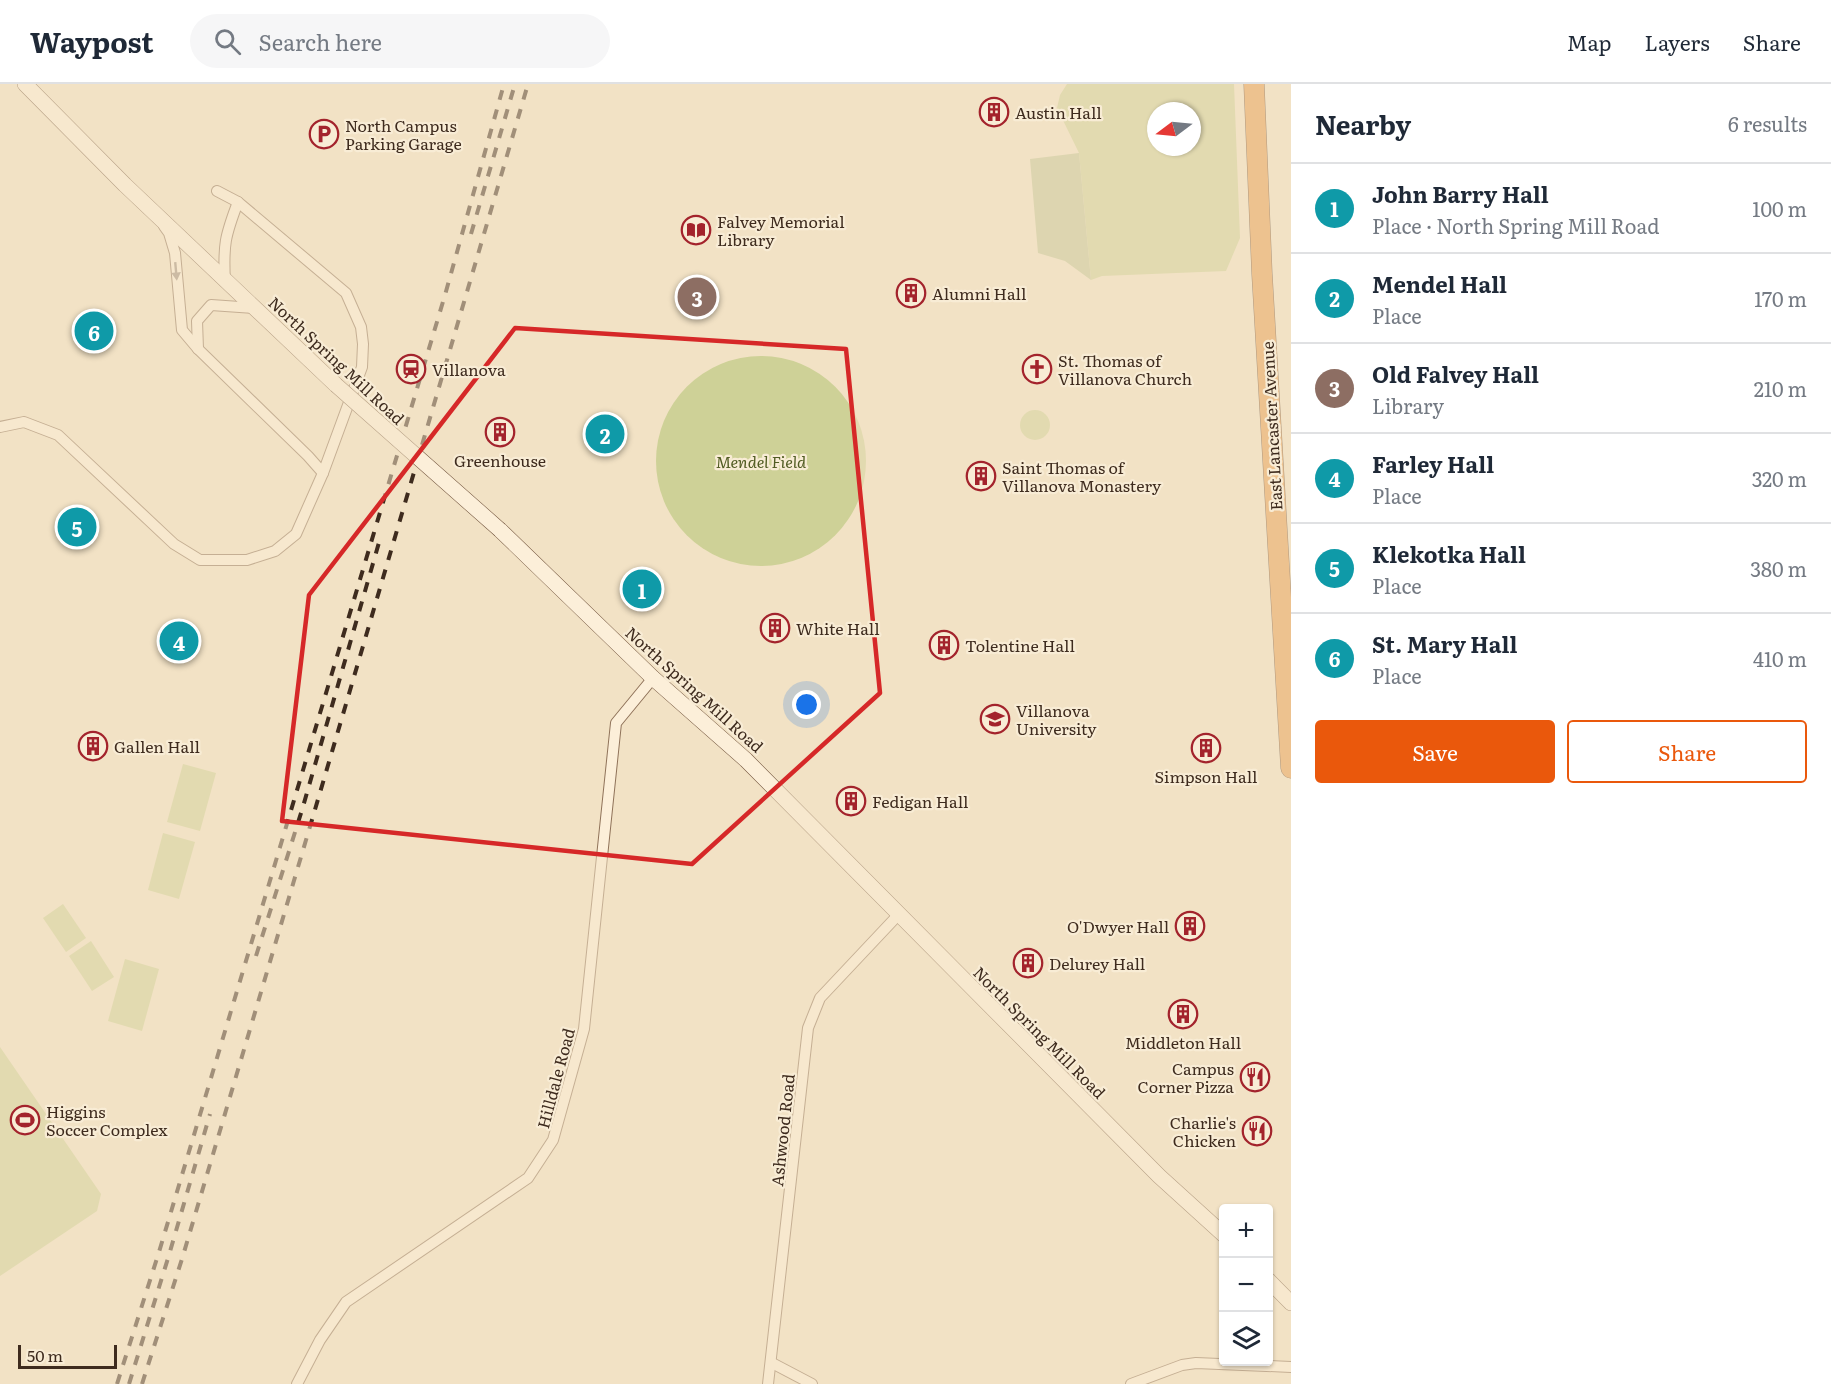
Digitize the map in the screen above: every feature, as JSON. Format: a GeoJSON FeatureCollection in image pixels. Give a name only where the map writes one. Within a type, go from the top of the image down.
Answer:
{"type":"FeatureCollection","features":[{"type":"Feature","properties":{"kind":"highway","name":"East Lancaster Avenue"},"geometry":{"type":"LineString","coordinates":[[1254,84],[1262,286],[1291,768]]}},
{"type":"Feature","properties":{"kind":"main road","name":"North Spring Mill Road"},"geometry":{"type":"LineString","coordinates":[[25,84],[225,282],[336,385],[500,531],[653,678],[746,760],[1159,1176],[1219,1230]]}},
{"type":"Feature","properties":{"kind":"main road"},"geometry":{"type":"LineString","coordinates":[[1273,1284],[1291,1303]]}},
{"type":"Feature","properties":{"kind":"street"},"geometry":{"type":"LineString","coordinates":[[0,427],[24,422],[57,435],[174,544],[200,560],[247,560],[275,551],[296,534],[324,473],[362,367],[361,327],[346,294],[238,202],[218,191]]}},
{"type":"Feature","properties":{"kind":"street"},"geometry":{"type":"LineString","coordinates":[[225,282],[226,233],[238,202]]}},
{"type":"Feature","properties":{"kind":"street"},"geometry":{"type":"LineString","coordinates":[[158,217],[169,233],[175,254],[182,330],[198,349],[324,473]]}},
{"type":"Feature","properties":{"kind":"street"},"geometry":{"type":"LineString","coordinates":[[198,349],[197,321],[211,305],[254,308]]}},
{"type":"Feature","properties":{"kind":"street","name":"Hilldale Road"},"geometry":{"type":"LineString","coordinates":[[297,1384],[320,1340],[346,1302],[528,1178],[553,1140],[585,1029],[616,723],[653,678]]}},
{"type":"Feature","properties":{"kind":"street","name":"Ashwood Road"},"geometry":{"type":"LineString","coordinates":[[768,1384],[808,1028],[820,998],[900,914]]}},
{"type":"Feature","properties":{"kind":"street"},"geometry":{"type":"LineString","coordinates":[[772,1363],[812,1384]]}},
{"type":"Feature","properties":{"kind":"street"},"geometry":{"type":"LineString","coordinates":[[1131,1384],[1182,1365],[1196,1363],[1291,1367]]}},
{"type":"Feature","properties":{"kind":"highlighted area"},"geometry":{"type":"Polygon","coordinates":[[[515,328],[846,349],[880,693],[692,864],[282,821],[309,595],[515,328]]]}},
{"type":"Feature","properties":{"kind":"green space"},"geometry":{"type":"Polygon","coordinates":[[[1067,84],[1234,84],[1240,238],[1226,271],[1102,276],[1091,280],[1079,153],[1057,108],[1060,95],[1067,84]]]}},
{"type":"Feature","properties":{"kind":"green space"},"geometry":{"type":"Polygon","coordinates":[[[1079,153],[1091,280],[1065,261],[1038,253],[1030,159],[1079,153]]]}},
{"type":"Feature","properties":{"kind":"green space","name":"Mendel Field"},"geometry":{"type":"Polygon","coordinates":[[[761,356],[781,358],[801,364],[828,380],[842,394],[858,421],[864,441],[866,461],[864,481],[858,501],[842,528],[828,542],[801,558],[781,564],[761,566],[741,564],[721,558],[694,542],[680,528],[664,501],[658,481],[656,461],[658,441],[664,421],[680,394],[694,380],[721,364],[741,358],[761,356]]]}},
{"type":"Feature","properties":{"kind":"green space"},"geometry":{"type":"Polygon","coordinates":[[[1035,410],[1041,411],[1049,419],[1049,431],[1041,439],[1035,440],[1029,439],[1021,431],[1020,425],[1021,419],[1029,411],[1035,410]]]}},
{"type":"Feature","properties":{"kind":"green space"},"geometry":{"type":"Polygon","coordinates":[[[183,764],[216,773],[200,831],[167,822],[183,764]]]}},
{"type":"Feature","properties":{"kind":"green space"},"geometry":{"type":"Polygon","coordinates":[[[163,833],[195,842],[179,899],[148,890],[163,833]]]}},
{"type":"Feature","properties":{"kind":"green space"},"geometry":{"type":"Polygon","coordinates":[[[63,904],[86,938],[66,952],[43,918],[63,904]]]}},
{"type":"Feature","properties":{"kind":"green space"},"geometry":{"type":"Polygon","coordinates":[[[91,941],[114,977],[92,991],[69,956],[91,941]]]}},
{"type":"Feature","properties":{"kind":"green space"},"geometry":{"type":"Polygon","coordinates":[[[125,959],[159,969],[142,1031],[108,1021],[125,959]]]}},
{"type":"Feature","properties":{"kind":"green space","name":"Higgins Soccer Complex"},"geometry":{"type":"Polygon","coordinates":[[[0,1047],[101,1194],[97,1211],[0,1276],[0,1047]]]}},
{"type":"Feature","properties":{"kind":"railway"},"geometry":{"type":"LineString","coordinates":[[117,1384],[159,1252],[445,295],[504,84]]}},
{"type":"Feature","properties":{"kind":"railway"},"geometry":{"type":"LineString","coordinates":[[471,234],[515,84]]}},
{"type":"Feature","properties":{"kind":"railway"},"geometry":{"type":"LineString","coordinates":[[142,1384],[182,1259],[528,84]]}},
{"type":"Feature","properties":{"kind":"railway"},"geometry":{"type":"LineString","coordinates":[[256,956],[302,810],[380,539]]}},
{"type":"Feature","properties":{"kind":"railway"},"geometry":{"type":"LineString","coordinates":[[129,1384],[210,1114]]}},
{"type":"Feature","properties":{"kind":"place","name":"Austin Hall"},"geometry":{"type":"Point","coordinates":[994,112]}},
{"type":"Feature","properties":{"kind":"place","name":"North Campus Parking Garage"},"geometry":{"type":"Point","coordinates":[324,134]}},
{"type":"Feature","properties":{"kind":"place","name":"Falvey Memorial Library"},"geometry":{"type":"Point","coordinates":[696,230]}},
{"type":"Feature","properties":{"kind":"place","name":"Alumni Hall"},"geometry":{"type":"Point","coordinates":[911,293]}},
{"type":"Feature","properties":{"kind":"place","name":"Old Falvey Hall"},"geometry":{"type":"Point","coordinates":[697,297]}},
{"type":"Feature","properties":{"kind":"place","name":"St. Mary Hall"},"geometry":{"type":"Point","coordinates":[94,331]}},
{"type":"Feature","properties":{"kind":"place","name":"Villanova"},"geometry":{"type":"Point","coordinates":[411,369]}},
{"type":"Feature","properties":{"kind":"place","name":"St. Thomas of Villanova Church"},"geometry":{"type":"Point","coordinates":[1037,369]}},
{"type":"Feature","properties":{"kind":"place","name":"Greenhouse"},"geometry":{"type":"Point","coordinates":[500,432]}},
{"type":"Feature","properties":{"kind":"place","name":"Mendel Hall"},"geometry":{"type":"Point","coordinates":[605,434]}},
{"type":"Feature","properties":{"kind":"place","name":"Saint Thomas of Villanova Monastery"},"geometry":{"type":"Point","coordinates":[981,476]}},
{"type":"Feature","properties":{"kind":"place","name":"Klekotka Hall"},"geometry":{"type":"Point","coordinates":[77,527]}},
{"type":"Feature","properties":{"kind":"place","name":"John Barry Hall"},"geometry":{"type":"Point","coordinates":[642,589]}},
{"type":"Feature","properties":{"kind":"place","name":"White Hall"},"geometry":{"type":"Point","coordinates":[775,628]}},
{"type":"Feature","properties":{"kind":"place","name":"Farley Hall"},"geometry":{"type":"Point","coordinates":[179,641]}},
{"type":"Feature","properties":{"kind":"place","name":"Tolentine Hall"},"geometry":{"type":"Point","coordinates":[944,645]}},
{"type":"Feature","properties":{"kind":"place","name":"Villanova University"},"geometry":{"type":"Point","coordinates":[995,719]}},
{"type":"Feature","properties":{"kind":"place","name":"Gallen Hall"},"geometry":{"type":"Point","coordinates":[93,746]}},
{"type":"Feature","properties":{"kind":"place","name":"Simpson Hall"},"geometry":{"type":"Point","coordinates":[1206,748]}},
{"type":"Feature","properties":{"kind":"place","name":"Fedigan Hall"},"geometry":{"type":"Point","coordinates":[851,801]}},
{"type":"Feature","properties":{"kind":"place","name":"O'Dwyer Hall"},"geometry":{"type":"Point","coordinates":[1190,926]}},
{"type":"Feature","properties":{"kind":"place","name":"Delurey Hall"},"geometry":{"type":"Point","coordinates":[1028,963]}},
{"type":"Feature","properties":{"kind":"place","name":"Middleton Hall"},"geometry":{"type":"Point","coordinates":[1183,1014]}},
{"type":"Feature","properties":{"kind":"place","name":"Campus Corner Pizza"},"geometry":{"type":"Point","coordinates":[1255,1077]}},
{"type":"Feature","properties":{"kind":"place","name":"Higgins Soccer Complex"},"geometry":{"type":"Point","coordinates":[25,1120]}},
{"type":"Feature","properties":{"kind":"place","name":"Charlie's Chicken"},"geometry":{"type":"Point","coordinates":[1257,1131]}}]}
